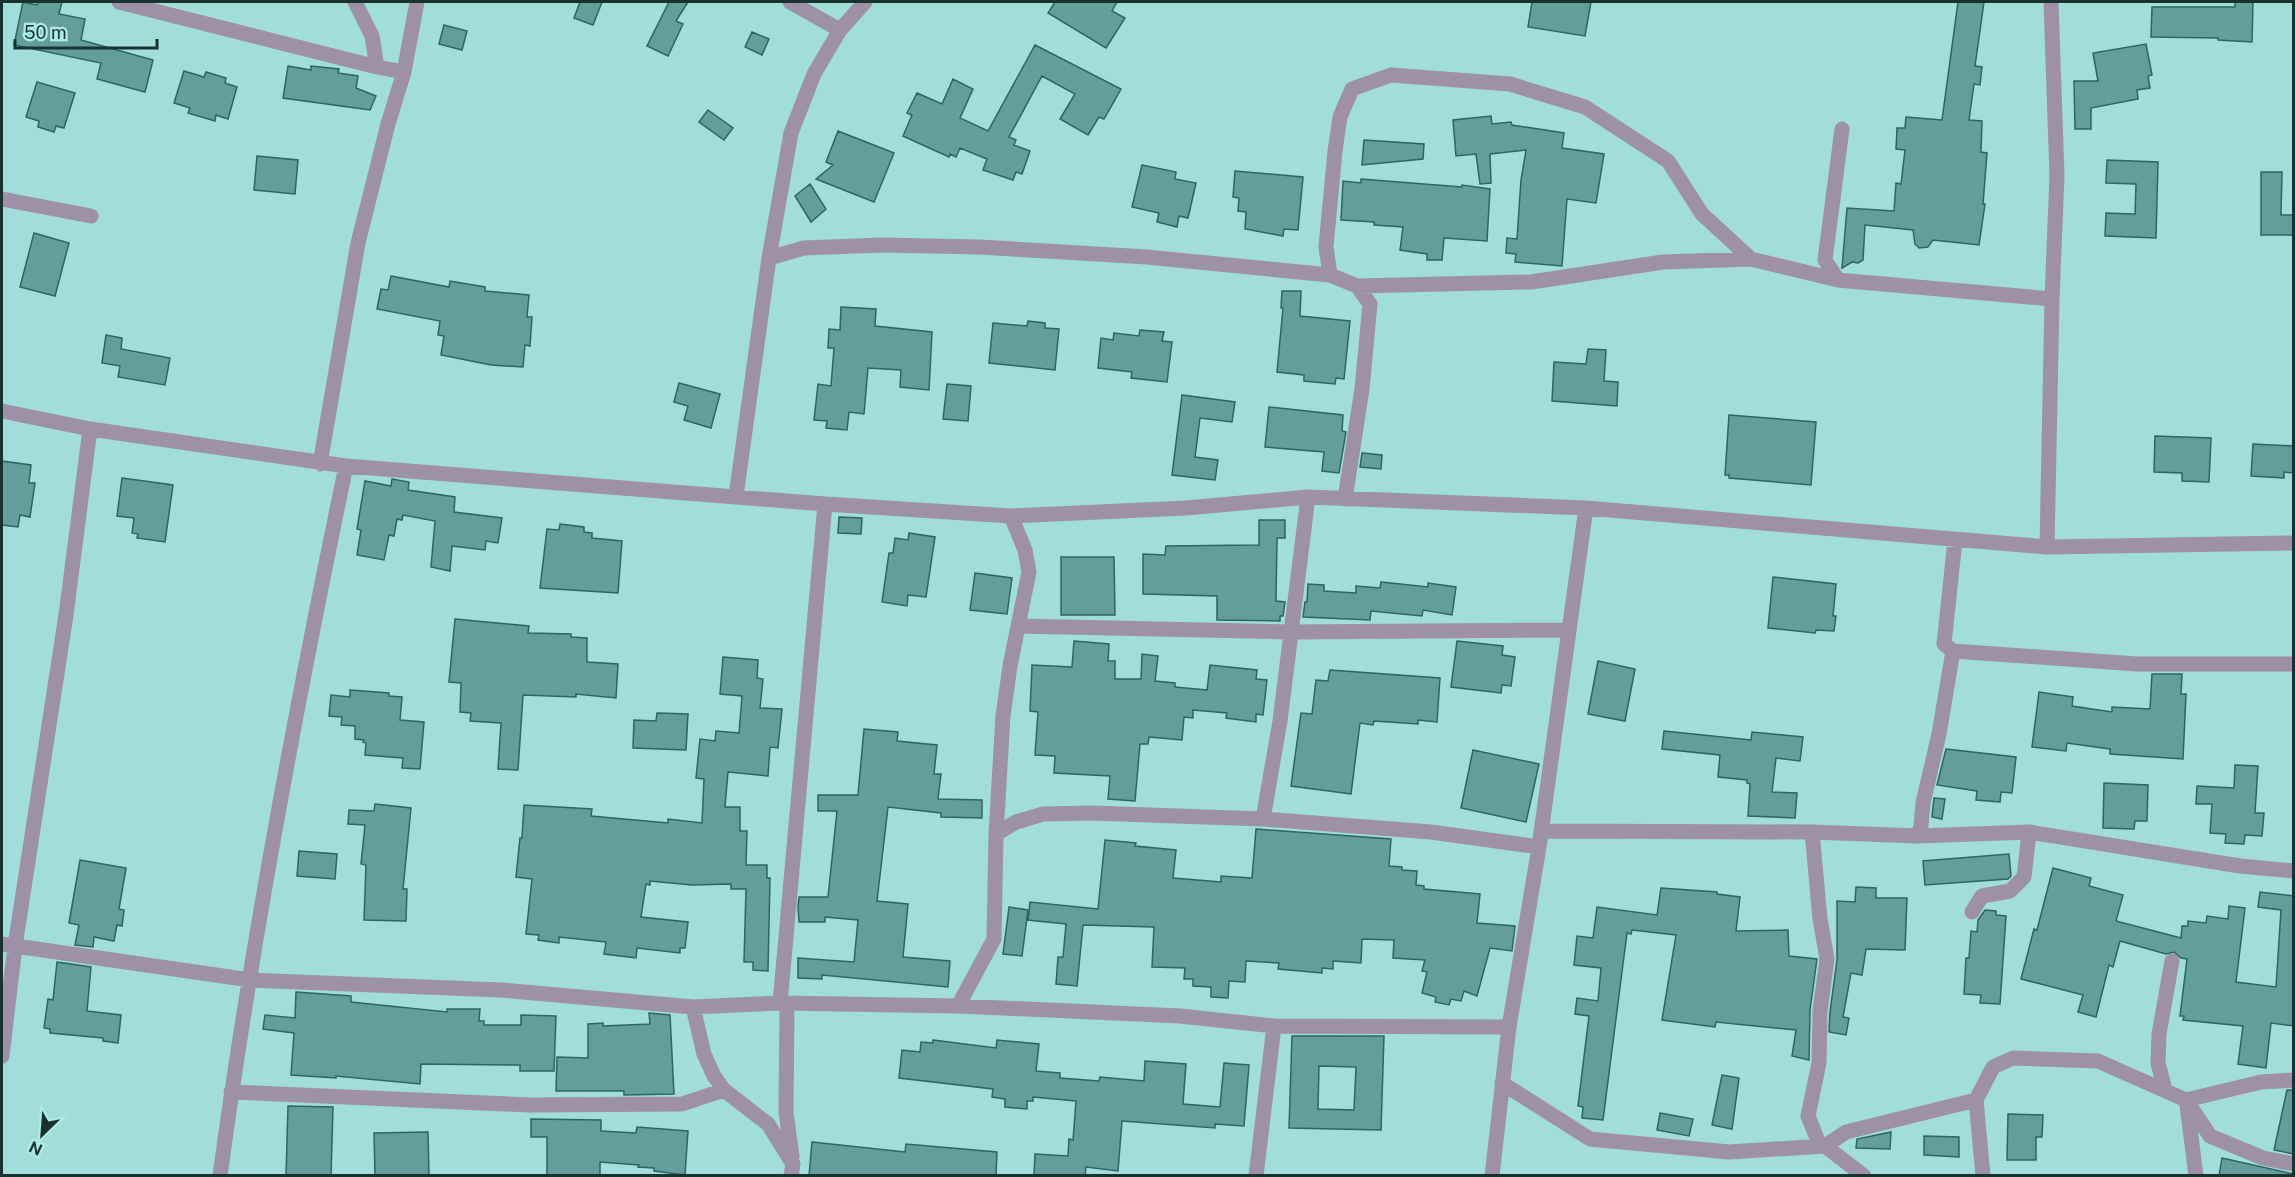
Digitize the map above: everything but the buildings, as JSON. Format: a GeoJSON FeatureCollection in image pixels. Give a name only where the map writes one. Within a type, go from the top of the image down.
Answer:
{"type":"FeatureCollection","features":[{"type":"Feature","properties":{"kind":"street"},"geometry":{"type":"LineString","coordinates":[[119,2],[377,68],[404,72]]}},
{"type":"Feature","properties":{"kind":"street"},"geometry":{"type":"LineString","coordinates":[[355,2],[372,36],[377,68]]}},
{"type":"Feature","properties":{"kind":"street"},"geometry":{"type":"LineString","coordinates":[[320,464],[358,243],[388,123],[404,72],[417,2]]}},
{"type":"Feature","properties":{"kind":"street"},"geometry":{"type":"LineString","coordinates":[[790,2],[840,30]]}},
{"type":"Feature","properties":{"kind":"street"},"geometry":{"type":"LineString","coordinates":[[736,496],[769,258],[791,133],[814,74],[840,30],[865,2]]}},
{"type":"Feature","properties":{"kind":"street"},"geometry":{"type":"LineString","coordinates":[[2047,548],[2057,176],[2050,2]]}},
{"type":"Feature","properties":{"kind":"street"},"geometry":{"type":"LineString","coordinates":[[1330,275],[1326,247],[1340,117],[1352,89],[1391,75],[1510,84],[1585,107],[1668,161],[1702,214],[1751,259]]}},
{"type":"Feature","properties":{"kind":"street"},"geometry":{"type":"LineString","coordinates":[[1838,280],[1825,260],[1842,129]]}},
{"type":"Feature","properties":{"kind":"street"},"geometry":{"type":"LineString","coordinates":[[2,199],[91,216]]}},
{"type":"Feature","properties":{"kind":"street"},"geometry":{"type":"LineString","coordinates":[[769,258],[804,248],[882,244],[979,247],[1147,257],[1330,275],[1357,286],[1531,282],[1664,262],[1751,259],[1838,280],[2052,299]]}},
{"type":"Feature","properties":{"kind":"street"},"geometry":{"type":"LineString","coordinates":[[1345,499],[1362,389],[1370,304],[1357,286]]}},
{"type":"Feature","properties":{"kind":"street"},"geometry":{"type":"LineString","coordinates":[[2,411],[90,429],[320,464],[825,504],[1011,516],[1186,508],[1308,497],[1586,508],[2047,548],[2294,543]]}},
{"type":"Feature","properties":{"kind":"street"},"geometry":{"type":"LineString","coordinates":[[2,1056],[8,945],[66,615],[90,429]]}},
{"type":"Feature","properties":{"kind":"street"},"geometry":{"type":"LineString","coordinates":[[220,1176],[231,1092],[303,673],[346,466]]}},
{"type":"Feature","properties":{"kind":"street"},"geometry":{"type":"LineString","coordinates":[[1263,819],[1280,721],[1308,497]]}},
{"type":"Feature","properties":{"kind":"street"},"geometry":{"type":"LineString","coordinates":[[792,1170],[786,1112],[784,1004],[825,504]]}},
{"type":"Feature","properties":{"kind":"street"},"geometry":{"type":"LineString","coordinates":[[1492,1176],[1509,1027],[1539,847],[1586,508]]}},
{"type":"Feature","properties":{"kind":"street"},"geometry":{"type":"LineString","coordinates":[[958,1006],[994,939],[996,834],[1003,716],[1029,572],[1025,550],[1011,516]]}},
{"type":"Feature","properties":{"kind":"street"},"geometry":{"type":"LineString","coordinates":[[1955,540],[1944,644],[1953,651],[2137,664],[2294,664]]}},
{"type":"Feature","properties":{"kind":"street"},"geometry":{"type":"LineString","coordinates":[[1018,626],[1290,632],[1569,630]]}},
{"type":"Feature","properties":{"kind":"street"},"geometry":{"type":"LineString","coordinates":[[1918,836],[1923,802],[1940,734],[1953,651]]}},
{"type":"Feature","properties":{"kind":"street"},"geometry":{"type":"LineString","coordinates":[[996,834],[1016,822],[1042,814],[1091,813],[1263,819],[1431,832],[1539,847]]}},
{"type":"Feature","properties":{"kind":"street"},"geometry":{"type":"LineString","coordinates":[[1541,831],[1812,832],[1918,836],[2029,832],[2240,866],[2294,871]]}},
{"type":"Feature","properties":{"kind":"street"},"geometry":{"type":"LineString","coordinates":[[1812,832],[1820,919],[1827,959],[1820,1011],[1819,1063],[1809,1116],[1823,1146],[1864,1176]]}},
{"type":"Feature","properties":{"kind":"street"},"geometry":{"type":"LineString","coordinates":[[1972,912],[1982,896],[2010,891],[2024,878],[2029,832]]}},
{"type":"Feature","properties":{"kind":"street"},"geometry":{"type":"LineString","coordinates":[[8,945],[250,980],[501,990],[693,1007],[784,1004],[958,1006],[1180,1016],[1274,1026],[1509,1027]]}},
{"type":"Feature","properties":{"kind":"street"},"geometry":{"type":"LineString","coordinates":[[2165,1090],[2158,1063],[2160,1034],[2172,961]]}},
{"type":"Feature","properties":{"kind":"street"},"geometry":{"type":"LineString","coordinates":[[693,1007],[704,1054],[714,1076],[724,1090],[768,1124],[792,1170]]}},
{"type":"Feature","properties":{"kind":"street"},"geometry":{"type":"LineString","coordinates":[[1256,1176],[1274,1026]]}},
{"type":"Feature","properties":{"kind":"street"},"geometry":{"type":"LineString","coordinates":[[1983,1176],[1976,1100],[1993,1067],[2013,1058],[2098,1061],[2186,1100],[2210,1136],[2263,1158],[2294,1164]]}},
{"type":"Feature","properties":{"kind":"street"},"geometry":{"type":"LineString","coordinates":[[2186,1100],[2262,1082],[2294,1080]]}},
{"type":"Feature","properties":{"kind":"street"},"geometry":{"type":"LineString","coordinates":[[1502,1083],[1590,1138],[1729,1152],[1823,1146],[1846,1132],[1976,1100]]}},
{"type":"Feature","properties":{"kind":"street"},"geometry":{"type":"LineString","coordinates":[[231,1092],[530,1105],[682,1104],[724,1090]]}},
{"type":"Feature","properties":{"kind":"street"},"geometry":{"type":"LineString","coordinates":[[2186,1100],[2196,1176]]}}]}
